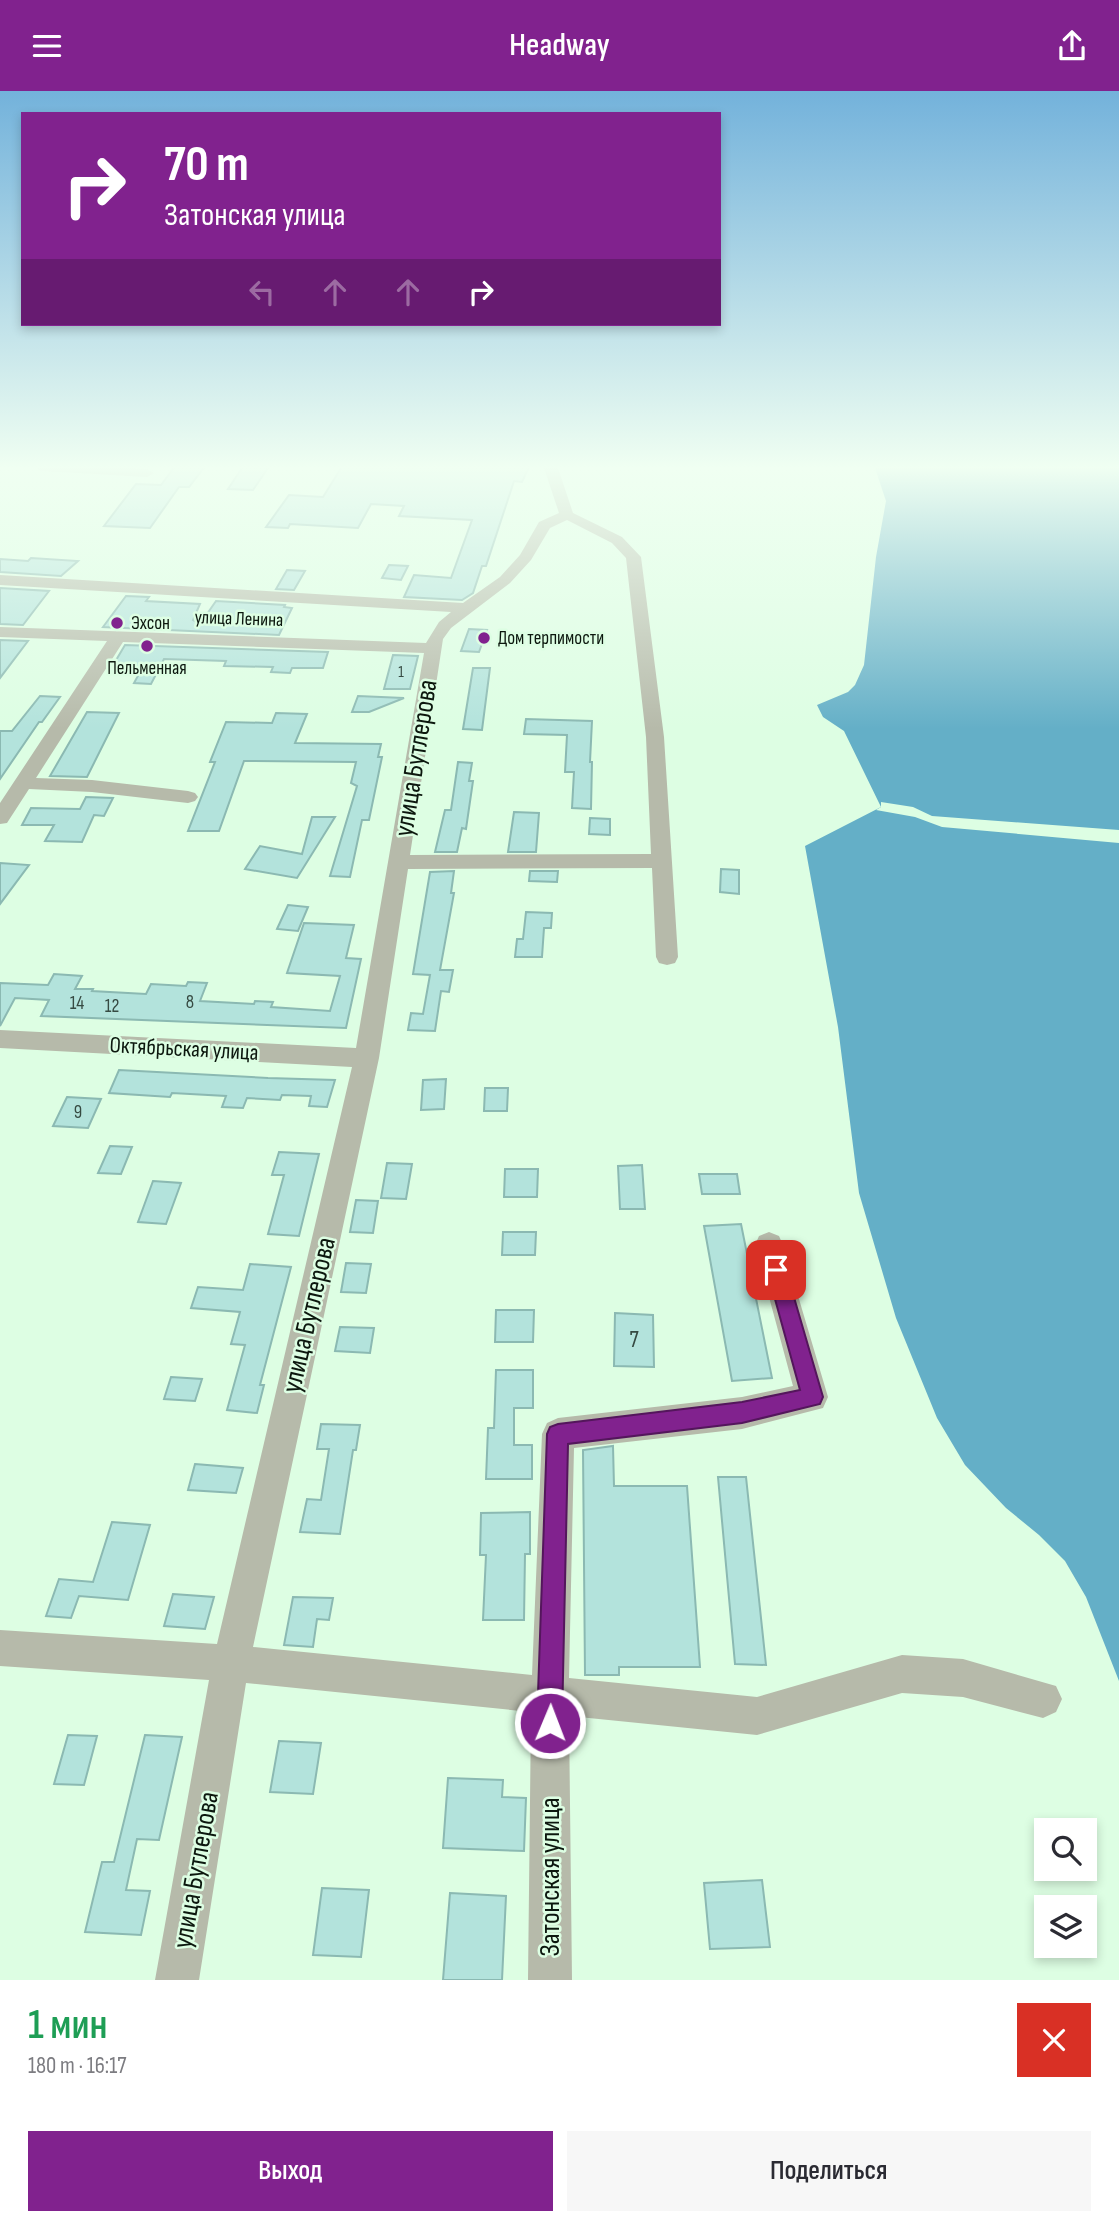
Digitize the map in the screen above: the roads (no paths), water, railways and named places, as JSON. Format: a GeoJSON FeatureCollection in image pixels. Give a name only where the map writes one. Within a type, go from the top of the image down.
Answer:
{"type":"FeatureCollection","features":[{"type":"Feature","properties":{"kind":"street"},"geometry":{"type":"LineString","coordinates":[[433,647],[439,632],[466,608],[492,591],[518,567],[527,553]]}},
{"type":"Feature","properties":{"kind":"street"},"geometry":{"type":"LineString","coordinates":[[629,553],[633,557],[654,737],[667,957]]}},
{"type":"Feature","properties":{"kind":"street","name":"улица Ленина"},"geometry":{"type":"LineString","coordinates":[[0,580],[466,608]]}},
{"type":"Feature","properties":{"kind":"street","name":"улица Ленина"},"geometry":{"type":"LineString","coordinates":[[0,632],[433,647]]}},
{"type":"Feature","properties":{"kind":"street"},"geometry":{"type":"LineString","coordinates":[[0,818],[119,635]]}},
{"type":"Feature","properties":{"kind":"street","name":"улица Бутлерова"},"geometry":{"type":"LineString","coordinates":[[177,1980],[231,1663],[367,1058],[433,647]]}},
{"type":"Feature","properties":{"kind":"street"},"geometry":{"type":"LineString","coordinates":[[23,783],[92,786],[188,797]]}},
{"type":"Feature","properties":{"kind":"street"},"geometry":{"type":"LineString","coordinates":[[399,862],[662,861]]}},
{"type":"Feature","properties":{"kind":"street","name":"Октябрьская улица"},"geometry":{"type":"LineString","coordinates":[[0,1039],[367,1058]]}},
{"type":"Feature","properties":{"kind":"street","name":"Затонская улица"},"geometry":{"type":"LineString","coordinates":[[550,1980],[550,1697],[558,1434],[742,1413],[812,1397],[769,1245]]}},
{"type":"Feature","properties":{"kind":"street"},"geometry":{"type":"LineString","coordinates":[[0,1648],[231,1663],[757,1716],[902,1674],[963,1678],[1043,1699]]}},
{"type":"Feature","properties":{"kind":"water"},"geometry":{"type":"Polygon","coordinates":[[[877,553],[1119,553],[1119,1681],[1086,1597],[1065,1561],[1006,1508],[965,1465],[937,1418],[896,1318],[859,1193],[838,1027],[805,846],[881,807],[844,731],[823,717],[817,705],[848,692],[855,685],[864,665],[877,553]]]}},
{"type":"Feature","properties":{"kind":"place","name":"Эхсон"},"geometry":{"type":"Point","coordinates":[117,623]}},
{"type":"Feature","properties":{"kind":"place","name":"Дом терпимости"},"geometry":{"type":"Point","coordinates":[484,638]}},
{"type":"Feature","properties":{"kind":"place","name":"Пельменная"},"geometry":{"type":"Point","coordinates":[147,646]}}]}
